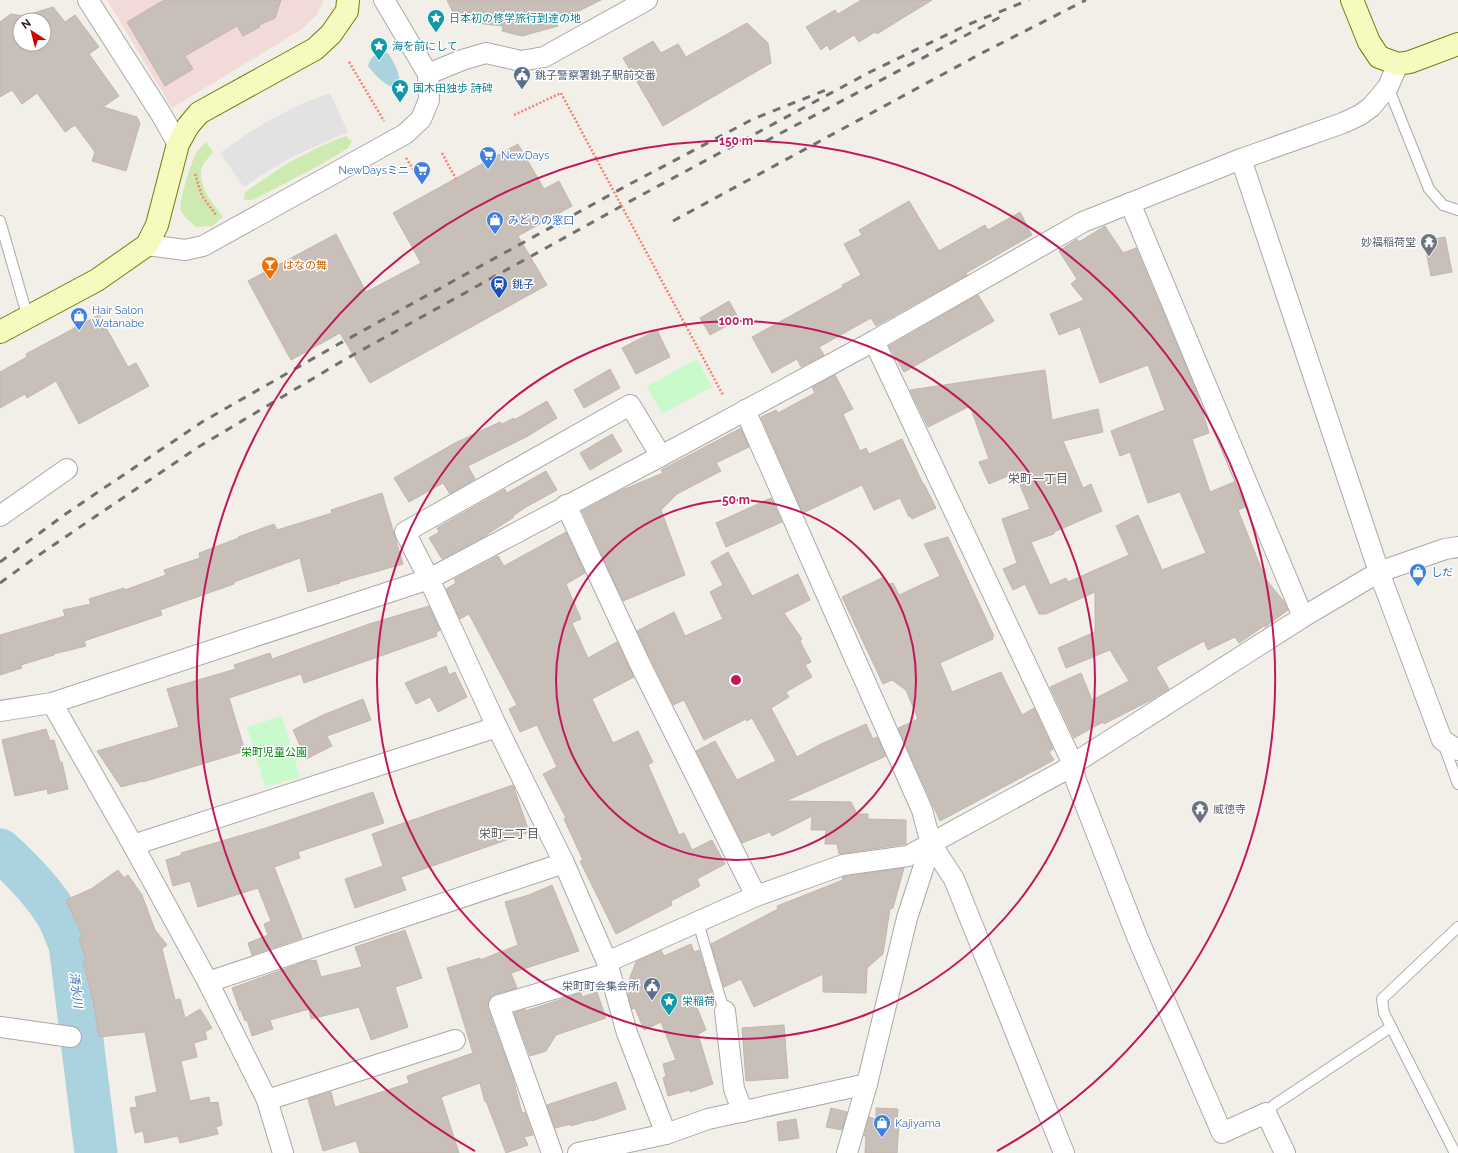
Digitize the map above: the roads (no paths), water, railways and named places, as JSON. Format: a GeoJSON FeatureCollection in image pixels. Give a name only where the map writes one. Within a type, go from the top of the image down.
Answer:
{"type":"FeatureCollection","features":[{"type":"Feature","properties":{"kind":"street"},"geometry":{"type":"LineString","coordinates":[[88,0],[161,114],[178,144]]}},
{"type":"Feature","properties":{"kind":"street"},"geometry":{"type":"LineString","coordinates":[[0,332],[97,280],[147,245],[157,225],[178,144],[188,126],[199,114],[315,49],[331,34],[347,12],[348,0]]}},
{"type":"Feature","properties":{"kind":"street"},"geometry":{"type":"LineString","coordinates":[[147,245],[185,250],[203,246],[396,140],[421,119],[429,100],[428,74],[384,0]]}},
{"type":"Feature","properties":{"kind":"street"},"geometry":{"type":"LineString","coordinates":[[428,74],[462,60],[486,53],[521,61],[544,57],[647,0]]}},
{"type":"Feature","properties":{"kind":"street"},"geometry":{"type":"LineString","coordinates":[[1352,0],[1369,42],[1379,57],[1398,64],[1410,62],[1458,44]]}},
{"type":"Feature","properties":{"kind":"street"},"geometry":{"type":"LineString","coordinates":[[0,712],[52,703],[429,579],[874,341],[1083,222],[1241,159],[1343,123],[1360,115],[1370,107],[1388,86],[1398,64]]}},
{"type":"Feature","properties":{"kind":"street"},"geometry":{"type":"LineString","coordinates":[[1241,159],[1379,572],[1450,745]]}},
{"type":"Feature","properties":{"kind":"street"},"geometry":{"type":"LineString","coordinates":[[1130,203],[1303,617]]}},
{"type":"Feature","properties":{"kind":"street"},"geometry":{"type":"LineString","coordinates":[[874,341],[1073,764],[1075,778],[1138,939],[1222,1133],[1266,1113],[1285,1153]]}},
{"type":"Feature","properties":{"kind":"street"},"geometry":{"type":"LineString","coordinates":[[661,456],[630,405],[406,532],[497,727],[564,863],[608,968],[627,1034],[666,1134]]}},
{"type":"Feature","properties":{"kind":"street"},"geometry":{"type":"LineString","coordinates":[[745,410],[922,810],[930,844],[954,878],[1064,1153]]}},
{"type":"Feature","properties":{"kind":"street"},"geometry":{"type":"LineString","coordinates":[[0,516],[67,469]]}},
{"type":"Feature","properties":{"kind":"street"},"geometry":{"type":"LineString","coordinates":[[566,505],[640,664],[756,896]]}},
{"type":"Feature","properties":{"kind":"street"},"geometry":{"type":"LineString","coordinates":[[552,1153],[499,1005],[608,968],[698,922],[756,896],[843,865],[908,856],[1065,770],[1303,617],[1379,572],[1445,549],[1458,547]]}},
{"type":"Feature","properties":{"kind":"street"},"geometry":{"type":"LineString","coordinates":[[52,703],[133,845],[208,982],[267,1100],[284,1153]]}},
{"type":"Feature","properties":{"kind":"street"},"geometry":{"type":"LineString","coordinates":[[133,845],[497,727]]}},
{"type":"Feature","properties":{"kind":"street"},"geometry":{"type":"LineString","coordinates":[[848,1153],[867,1084],[907,918],[930,844]]}},
{"type":"Feature","properties":{"kind":"street"},"geometry":{"type":"LineString","coordinates":[[208,982],[564,863]]}},
{"type":"Feature","properties":{"kind":"street"},"geometry":{"type":"LineString","coordinates":[[725,1011],[734,1089],[743,1112]]}},
{"type":"Feature","properties":{"kind":"street"},"geometry":{"type":"LineString","coordinates":[[0,1027],[71,1037]]}},
{"type":"Feature","properties":{"kind":"street"},"geometry":{"type":"LineString","coordinates":[[267,1100],[455,1040]]}},
{"type":"Feature","properties":{"kind":"street"},"geometry":{"type":"LineString","coordinates":[[578,1153],[666,1134],[708,1119],[867,1084]]}},
{"type":"Feature","properties":{"kind":"lane"},"geometry":{"type":"LineString","coordinates":[[1388,86],[1428,189],[1443,204],[1458,210]]}},
{"type":"Feature","properties":{"kind":"lane"},"geometry":{"type":"LineString","coordinates":[[0,221],[28,318]]}},
{"type":"Feature","properties":{"kind":"lane"},"geometry":{"type":"LineString","coordinates":[[1450,745],[1458,784]]}},
{"type":"Feature","properties":{"kind":"lane"},"geometry":{"type":"LineString","coordinates":[[698,922],[725,1011]]}},
{"type":"Feature","properties":{"kind":"lane"},"geometry":{"type":"LineString","coordinates":[[1455,1153],[1384,1013],[1382,999],[1458,927]]}},
{"type":"Feature","properties":{"kind":"lane"},"geometry":{"type":"LineString","coordinates":[[1266,1113],[1274,1105],[1391,1027]]}},
{"type":"Feature","properties":{"kind":"water"},"geometry":{"type":"Polygon","coordinates":[[[381,52],[388,53],[393,62],[399,75],[400,90],[391,87],[382,81],[368,66],[373,57],[381,52]]]}},
{"type":"Feature","properties":{"kind":"waterway","name":"清水川"},"geometry":{"type":"LineString","coordinates":[[0,850],[23,872],[50,904],[62,924],[70,944],[96,1153]]}},
{"type":"Feature","properties":{"kind":"railway"},"geometry":{"type":"LineString","coordinates":[[0,583],[200,446],[344,360],[636,198],[870,72],[967,25],[1029,0]]}},
{"type":"Feature","properties":{"kind":"railway"},"geometry":{"type":"LineString","coordinates":[[673,221],[982,53],[1086,0]]}},
{"type":"Feature","properties":{"kind":"railway"},"geometry":{"type":"LineString","coordinates":[[766,141],[1006,14]]}},
{"type":"Feature","properties":{"kind":"railway"},"geometry":{"type":"LineString","coordinates":[[0,562],[67,513],[202,422],[335,346],[628,185],[753,119],[826,90]]}},
{"type":"Feature","properties":{"kind":"place","name":"日本初の修学旅行到達の地"},"geometry":{"type":"Point","coordinates":[436,33]}},
{"type":"Feature","properties":{"kind":"place","name":"海を前にして"},"geometry":{"type":"Point","coordinates":[379,61]}},
{"type":"Feature","properties":{"kind":"place","name":"銚子警察署銚子駅前交番"},"geometry":{"type":"Point","coordinates":[522,90]}},
{"type":"Feature","properties":{"kind":"place","name":"国木田独歩 詩碑"},"geometry":{"type":"Point","coordinates":[400,103]}},
{"type":"Feature","properties":{"kind":"place","name":"NewDays"},"geometry":{"type":"Point","coordinates":[488,170]}},
{"type":"Feature","properties":{"kind":"place","name":"NewDaysミニ"},"geometry":{"type":"Point","coordinates":[422,185]}},
{"type":"Feature","properties":{"kind":"place","name":"みどりの窓口"},"geometry":{"type":"Point","coordinates":[495,235]}},
{"type":"Feature","properties":{"kind":"place","name":"妙福稲荷堂"},"geometry":{"type":"Point","coordinates":[1429,257]}},
{"type":"Feature","properties":{"kind":"place","name":"はなの舞"},"geometry":{"type":"Point","coordinates":[270,280]}},
{"type":"Feature","properties":{"kind":"place","name":"銚子"},"geometry":{"type":"Point","coordinates":[499,299]}},
{"type":"Feature","properties":{"kind":"place","name":"Hair Salon Watanabe"},"geometry":{"type":"Point","coordinates":[79,331]}},
{"type":"Feature","properties":{"kind":"place","name":"しだ"},"geometry":{"type":"Point","coordinates":[1418,587]}},
{"type":"Feature","properties":{"kind":"place","name":"威徳寺"},"geometry":{"type":"Point","coordinates":[1200,824]}},
{"type":"Feature","properties":{"kind":"place","name":"栄町町会集会所"},"geometry":{"type":"Point","coordinates":[652,1001]}},
{"type":"Feature","properties":{"kind":"place","name":"栄稲荷"},"geometry":{"type":"Point","coordinates":[669,1016]}},
{"type":"Feature","properties":{"kind":"place","name":"Kajiyama"},"geometry":{"type":"Point","coordinates":[882,1138]}},
{"type":"Feature","properties":{"kind":"district","name":"栄町一丁目"},"geometry":{"type":"Point","coordinates":[1038,479]}},
{"type":"Feature","properties":{"kind":"district","name":"栄町二丁目"},"geometry":{"type":"Point","coordinates":[509,834]}},
{"type":"Feature","properties":{"kind":"park label","name":"栄町児童公園"},"geometry":{"type":"Point","coordinates":[274,752]}}]}
